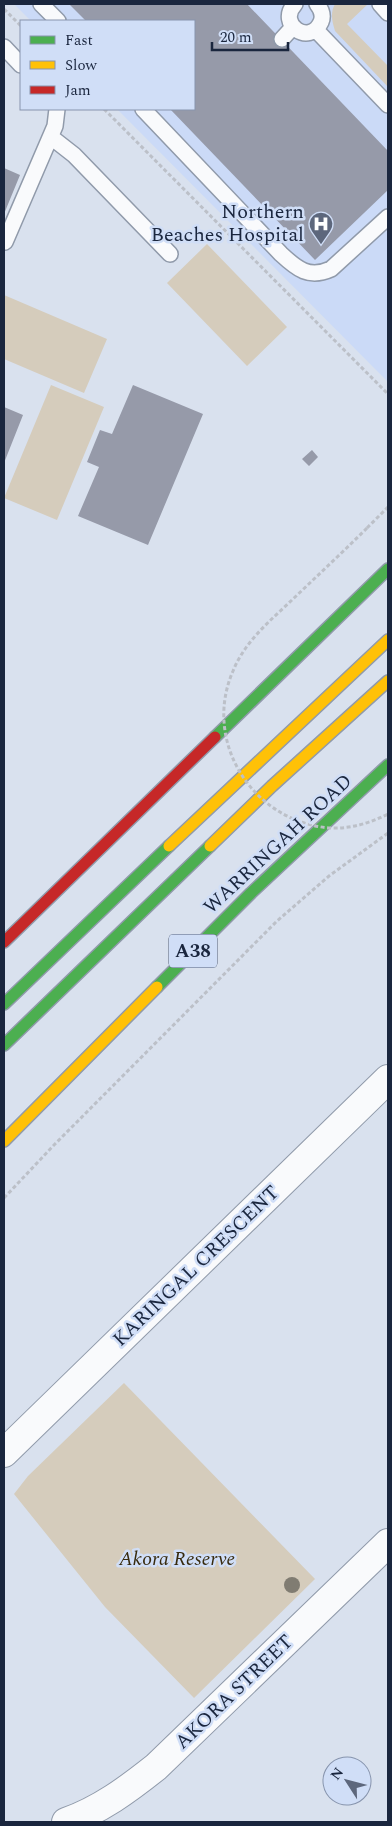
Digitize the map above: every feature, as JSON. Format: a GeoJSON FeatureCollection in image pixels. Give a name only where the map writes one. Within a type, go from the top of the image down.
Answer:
{"type":"FeatureCollection","features":[{"type":"Feature","properties":{"kind":"main road"},"geometry":{"type":"LineString","coordinates":[[4,942],[388,569]]}},
{"type":"Feature","properties":{"kind":"main road"},"geometry":{"type":"LineString","coordinates":[[4,1004],[92,918],[388,640]]}},
{"type":"Feature","properties":{"kind":"main road"},"geometry":{"type":"LineString","coordinates":[[4,1045],[272,786],[388,681]]}},
{"type":"Feature","properties":{"kind":"main road","name":"WARRINGAH ROAD"},"geometry":{"type":"LineString","coordinates":[[4,1141],[251,893],[388,765]]}},
{"type":"Feature","properties":{"kind":"street","name":"KARINGAL CRESCENT"},"geometry":{"type":"LineString","coordinates":[[4,1453],[388,1079]]}},
{"type":"Feature","properties":{"kind":"street","name":"AKORA STREET"},"geometry":{"type":"LineString","coordinates":[[66,1822],[89,1814],[156,1767],[388,1543]]}},
{"type":"Feature","properties":{"kind":"lane"},"geometry":{"type":"LineString","coordinates":[[40,4],[57,20]]}},
{"type":"Feature","properties":{"kind":"lane"},"geometry":{"type":"LineString","coordinates":[[292,5],[289,17],[293,27],[306,33],[316,30],[322,17],[318,4]]}},
{"type":"Feature","properties":{"kind":"lane"},"geometry":{"type":"LineString","coordinates":[[380,4],[388,13]]}},
{"type":"Feature","properties":{"kind":"lane"},"geometry":{"type":"LineString","coordinates":[[282,39],[293,27]]}},
{"type":"Feature","properties":{"kind":"lane"},"geometry":{"type":"LineString","coordinates":[[316,30],[388,105]]}},
{"type":"Feature","properties":{"kind":"lane"},"geometry":{"type":"LineString","coordinates":[[4,47],[20,64]]}},
{"type":"Feature","properties":{"kind":"lane"},"geometry":{"type":"LineString","coordinates":[[5,242],[51,137],[55,126],[57,110]]}},
{"type":"Feature","properties":{"kind":"lane"},"geometry":{"type":"LineString","coordinates":[[144,110],[281,254],[300,270],[316,274],[331,269],[388,217]]}},
{"type":"Feature","properties":{"kind":"lane"},"geometry":{"type":"LineString","coordinates":[[51,137],[74,154],[170,254]]}},
{"type":"Feature","properties":{"kind":"path"},"geometry":{"type":"LineString","coordinates":[[4,9],[20,25]]}},
{"type":"Feature","properties":{"kind":"path"},"geometry":{"type":"LineString","coordinates":[[105,110],[388,394]]}},
{"type":"Feature","properties":{"kind":"path"},"geometry":{"type":"LineString","coordinates":[[388,507],[251,641],[233,671],[224,702],[226,739],[230,754],[244,779],[259,796],[280,812],[313,825],[330,828],[364,824],[388,814]]}},
{"type":"Feature","properties":{"kind":"path"},"geometry":{"type":"LineString","coordinates":[[4,1198],[54,1145],[277,922],[329,876],[388,833]]}},
{"type":"Feature","properties":{"kind":"shaded area","name":"Northern Beaches Hospital"},"geometry":{"type":"Polygon","coordinates":[[[14,4],[388,4],[388,382],[118,110],[195,110],[195,20],[30,20],[14,4]]]}},
{"type":"Feature","properties":{"kind":"green space"},"geometry":{"type":"Polygon","coordinates":[[[335,4],[368,4],[347,24],[388,66],[388,87],[335,31],[332,11],[335,4]]]}},
{"type":"Feature","properties":{"kind":"green space"},"geometry":{"type":"Polygon","coordinates":[[[207,244],[287,327],[247,366],[167,283],[207,244]]]}},
{"type":"Feature","properties":{"kind":"green space"},"geometry":{"type":"Polygon","coordinates":[[[4,295],[107,339],[84,393],[4,359],[4,295]]]}},
{"type":"Feature","properties":{"kind":"green space"},"geometry":{"type":"Polygon","coordinates":[[[51,385],[104,407],[57,520],[4,498],[51,385]]]}},
{"type":"Feature","properties":{"kind":"green space","name":"Akora Reserve"},"geometry":{"type":"Polygon","coordinates":[[[124,1383],[315,1579],[194,1698],[105,1607],[14,1494],[28,1476],[124,1383]]]}},
{"type":"Feature","properties":{"kind":"building"},"geometry":{"type":"Polygon","coordinates":[[[69,4],[247,4],[388,151],[388,190],[315,260],[171,110],[195,110],[195,20],[85,20],[69,4]]]}},
{"type":"Feature","properties":{"kind":"building"},"geometry":{"type":"Polygon","coordinates":[[[4,168],[20,175],[4,214],[4,168]]]}},
{"type":"Feature","properties":{"kind":"building"},"geometry":{"type":"Polygon","coordinates":[[[133,385],[203,414],[148,545],[78,516],[99,467],[87,462],[100,430],[112,434],[133,385]]]}},
{"type":"Feature","properties":{"kind":"building"},"geometry":{"type":"Polygon","coordinates":[[[4,407],[23,415],[4,463],[4,407]]]}},
{"type":"Feature","properties":{"kind":"building"},"geometry":{"type":"Polygon","coordinates":[[[312,450],[318,457],[309,466],[302,459],[312,450]]]}},
{"type":"Feature","properties":{"kind":"traffic: fast"},"geometry":{"type":"LineString","coordinates":[[215,737],[388,569]]}},
{"type":"Feature","properties":{"kind":"traffic: fast"},"geometry":{"type":"LineString","coordinates":[[157,987],[251,893],[388,765]]}},
{"type":"Feature","properties":{"kind":"traffic: fast"},"geometry":{"type":"LineString","coordinates":[[4,1004],[169,846]]}},
{"type":"Feature","properties":{"kind":"traffic: fast"},"geometry":{"type":"LineString","coordinates":[[4,1045],[210,846]]}},
{"type":"Feature","properties":{"kind":"traffic: slow"},"geometry":{"type":"LineString","coordinates":[[169,846],[388,640]]}},
{"type":"Feature","properties":{"kind":"traffic: slow"},"geometry":{"type":"LineString","coordinates":[[210,846],[272,786],[388,681]]}},
{"type":"Feature","properties":{"kind":"traffic: slow"},"geometry":{"type":"LineString","coordinates":[[4,1141],[157,987]]}},
{"type":"Feature","properties":{"kind":"traffic: jam"},"geometry":{"type":"LineString","coordinates":[[4,942],[215,737]]}},
{"type":"Feature","properties":{"kind":"place","name":"Northern Beaches Hospital"},"geometry":{"type":"Point","coordinates":[321,245]}}]}
